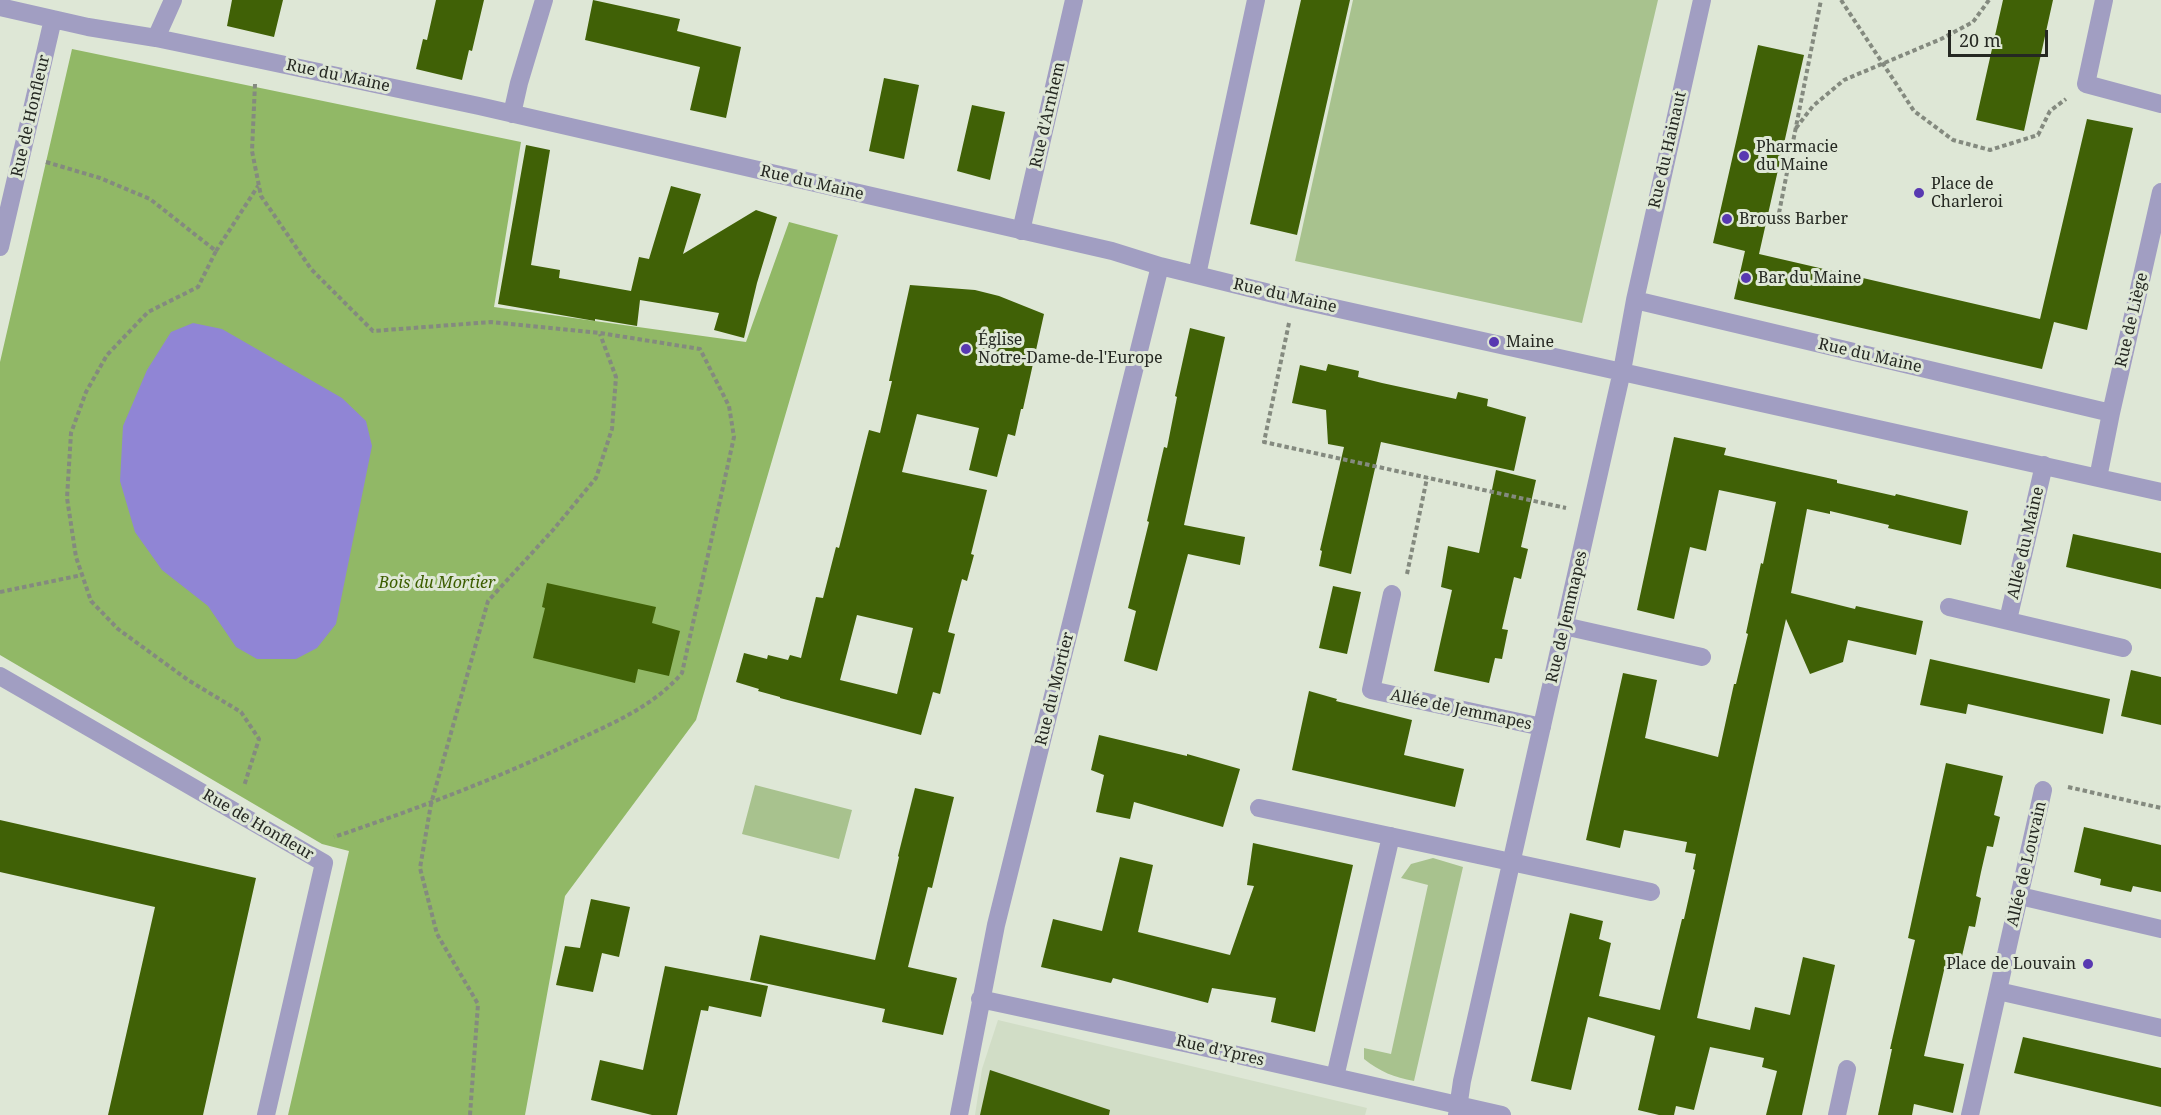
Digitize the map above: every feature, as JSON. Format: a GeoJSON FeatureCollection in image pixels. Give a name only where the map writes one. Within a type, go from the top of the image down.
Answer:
{"type":"FeatureCollection","features":[{"type":"Feature","properties":{"kind":"street"},"geometry":{"type":"LineString","coordinates":[[156,38],[173,0]]}},
{"type":"Feature","properties":{"kind":"street"},"geometry":{"type":"LineString","coordinates":[[512,114],[544,0]]}},
{"type":"Feature","properties":{"kind":"street","name":"Rue d'Arnhem"},"geometry":{"type":"LineString","coordinates":[[1021,231],[1074,0]]}},
{"type":"Feature","properties":{"kind":"street"},"geometry":{"type":"LineString","coordinates":[[1197,275],[1256,0]]}},
{"type":"Feature","properties":{"kind":"street","name":"Rue du Hainaut"},"geometry":{"type":"LineString","coordinates":[[1635,300],[1702,0]]}},
{"type":"Feature","properties":{"kind":"street"},"geometry":{"type":"LineString","coordinates":[[2104,0],[2086,84],[2161,104]]}},
{"type":"Feature","properties":{"kind":"street","name":"Rue du Maine"},"geometry":{"type":"LineString","coordinates":[[0,7],[512,114],[1112,251],[1160,266],[1294,299],[2161,492]]}},
{"type":"Feature","properties":{"kind":"street","name":"Rue de Honfleur"},"geometry":{"type":"LineString","coordinates":[[0,247],[53,19]]}},
{"type":"Feature","properties":{"kind":"street","name":"Rue de Liège"},"geometry":{"type":"LineString","coordinates":[[2111,413],[2153,268],[2161,192]]}},
{"type":"Feature","properties":{"kind":"street","name":"Rue du Mortier"},"geometry":{"type":"LineString","coordinates":[[959,1115],[996,925],[1160,266]]}},
{"type":"Feature","properties":{"kind":"street"},"geometry":{"type":"LineString","coordinates":[[1622,371],[1635,300]]}},
{"type":"Feature","properties":{"kind":"street","name":"Rue du Maine"},"geometry":{"type":"LineString","coordinates":[[1635,300],[2111,413]]}},
{"type":"Feature","properties":{"kind":"street","name":"Rue de Jemmapes"},"geometry":{"type":"LineString","coordinates":[[1458,1110],[1462,1081],[1622,371]]}},
{"type":"Feature","properties":{"kind":"street"},"geometry":{"type":"LineString","coordinates":[[2098,478],[2111,413]]}},
{"type":"Feature","properties":{"kind":"street","name":"Allée du Maine"},"geometry":{"type":"LineString","coordinates":[[2008,620],[2044,465]]}},
{"type":"Feature","properties":{"kind":"street","name":"Allée de Jemmapes"},"geometry":{"type":"LineString","coordinates":[[1392,594],[1371,690],[1542,727]]}},
{"type":"Feature","properties":{"kind":"street","name":"Allée du Maine"},"geometry":{"type":"LineString","coordinates":[[1949,606],[2123,648]]}},
{"type":"Feature","properties":{"kind":"street"},"geometry":{"type":"LineString","coordinates":[[1564,626],[1702,657]]}},
{"type":"Feature","properties":{"kind":"street","name":"Rue de Honfleur"},"geometry":{"type":"LineString","coordinates":[[0,676],[324,863],[266,1115]]}},
{"type":"Feature","properties":{"kind":"street","name":"Allée de Louvain"},"geometry":{"type":"LineString","coordinates":[[1970,1115],[2043,790]]}},
{"type":"Feature","properties":{"kind":"street"},"geometry":{"type":"LineString","coordinates":[[1259,808],[1651,892]]}},
{"type":"Feature","properties":{"kind":"street"},"geometry":{"type":"LineString","coordinates":[[1335,1077],[1391,836]]}},
{"type":"Feature","properties":{"kind":"street"},"geometry":{"type":"LineString","coordinates":[[2020,896],[2161,929]]}},
{"type":"Feature","properties":{"kind":"street"},"geometry":{"type":"LineString","coordinates":[[1998,991],[2161,1028]]}},
{"type":"Feature","properties":{"kind":"street","name":"Rue d'Ypres"},"geometry":{"type":"LineString","coordinates":[[980,999],[1335,1077],[1458,1110],[1502,1115]]}},
{"type":"Feature","properties":{"kind":"street"},"geometry":{"type":"LineString","coordinates":[[1837,1115],[1847,1069]]}},
{"type":"Feature","properties":{"kind":"path"},"geometry":{"type":"LineString","coordinates":[[1779,213],[1821,0]]}},
{"type":"Feature","properties":{"kind":"path"},"geometry":{"type":"LineString","coordinates":[[1841,0],[1914,111],[1953,140],[1990,150],[2038,135],[2050,111],[2086,84]]}},
{"type":"Feature","properties":{"kind":"path"},"geometry":{"type":"LineString","coordinates":[[1796,128],[1813,106],[1844,80],[1941,39],[1973,22],[1989,0]]}},
{"type":"Feature","properties":{"kind":"path"},"geometry":{"type":"LineString","coordinates":[[257,59],[252,151],[261,196],[311,269],[373,331],[491,322],[600,333],[700,349],[729,406],[734,437],[681,673],[669,688],[630,715],[524,766],[431,804],[300,849]]}},
{"type":"Feature","properties":{"kind":"path"},"geometry":{"type":"LineString","coordinates":[[22,155],[100,178],[150,200],[216,251]]}},
{"type":"Feature","properties":{"kind":"path"},"geometry":{"type":"LineString","coordinates":[[232,811],[247,780],[259,739],[241,712],[188,680],[118,629],[91,601],[76,557],[67,498],[71,433],[86,392],[107,356],[148,312],[198,287],[216,251],[258,185]]}},
{"type":"Feature","properties":{"kind":"path"},"geometry":{"type":"LineString","coordinates":[[1294,299],[1264,442],[1590,513]]}},
{"type":"Feature","properties":{"kind":"path"},"geometry":{"type":"LineString","coordinates":[[470,1115],[478,1004],[437,934],[420,868],[431,804],[488,601],[553,530],[596,478],[612,429],[616,377],[600,333]]}},
{"type":"Feature","properties":{"kind":"path"},"geometry":{"type":"LineString","coordinates":[[1392,594],[1405,583],[1427,478]]}},
{"type":"Feature","properties":{"kind":"path"},"geometry":{"type":"LineString","coordinates":[[0,592],[82,575]]}},
{"type":"Feature","properties":{"kind":"path"},"geometry":{"type":"LineString","coordinates":[[2043,790],[2045,781],[2161,808]]}},
{"type":"Feature","properties":{"kind":"shaded area"},"geometry":{"type":"Polygon","coordinates":[[[193,323],[222,329],[342,398],[366,421],[372,446],[336,624],[317,648],[296,659],[257,659],[236,647],[208,606],[162,570],[135,532],[120,481],[123,426],[147,370],[171,332],[193,323]]]}},
{"type":"Feature","properties":{"kind":"shaded area"},"geometry":{"type":"Polygon","coordinates":[[[998,1020],[1367,1108],[1365,1115],[975,1115],[982,1069],[998,1020]]]}},
{"type":"Feature","properties":{"kind":"green space"},"geometry":{"type":"Polygon","coordinates":[[[1353,0],[1658,0],[1582,323],[1295,261],[1353,0]]]}},
{"type":"Feature","properties":{"kind":"green space","name":"Bois du Mortier"},"geometry":{"type":"Polygon","coordinates":[[[72,49],[521,142],[494,307],[746,342],[789,222],[838,235],[696,720],[565,896],[525,1115],[288,1115],[349,851],[322,844],[0,655],[0,362],[72,49]]]}},
{"type":"Feature","properties":{"kind":"green space"},"geometry":{"type":"Polygon","coordinates":[[[755,785],[852,810],[839,859],[742,834],[755,785]]]}},
{"type":"Feature","properties":{"kind":"green space"},"geometry":{"type":"Polygon","coordinates":[[[1433,858],[1463,867],[1414,1081],[1387,1073],[1370,1064],[1364,1059],[1364,1048],[1391,1054],[1428,885],[1401,878],[1411,864],[1433,858]]]}},
{"type":"Feature","properties":{"kind":"building"},"geometry":{"type":"Polygon","coordinates":[[[232,0],[283,0],[274,37],[227,26],[232,0]]]}},
{"type":"Feature","properties":{"kind":"building"},"geometry":{"type":"Polygon","coordinates":[[[436,0],[484,0],[472,51],[469,50],[462,80],[416,69],[423,39],[427,40],[436,0]]]}},
{"type":"Feature","properties":{"kind":"building"},"geometry":{"type":"Polygon","coordinates":[[[593,0],[680,19],[677,31],[741,47],[726,118],[690,110],[700,67],[585,40],[593,0]]]}},
{"type":"Feature","properties":{"kind":"building"},"geometry":{"type":"Polygon","coordinates":[[[1301,0],[1350,0],[1297,235],[1250,224],[1301,0]]]}},
{"type":"Feature","properties":{"kind":"building"},"geometry":{"type":"Polygon","coordinates":[[[2003,0],[2053,0],[2024,131],[1976,120],[2003,0]]]}},
{"type":"Feature","properties":{"kind":"building"},"geometry":{"type":"Polygon","coordinates":[[[1758,45],[1804,55],[1759,254],[2040,319],[2087,119],[2133,128],[2087,330],[2054,322],[2042,369],[1734,299],[1745,251],[1713,243],[1758,45]]]}},
{"type":"Feature","properties":{"kind":"building"},"geometry":{"type":"Polygon","coordinates":[[[884,78],[919,85],[904,159],[869,151],[884,78]]]}},
{"type":"Feature","properties":{"kind":"building"},"geometry":{"type":"Polygon","coordinates":[[[972,105],[1005,112],[990,180],[957,171],[972,105]]]}},
{"type":"Feature","properties":{"kind":"building"},"geometry":{"type":"Polygon","coordinates":[[[526,145],[550,150],[531,265],[560,270],[559,278],[631,291],[639,257],[649,259],[671,186],[701,194],[683,254],[756,210],[777,217],[757,283],[744,338],[714,330],[719,313],[640,300],[637,326],[498,304],[526,145]]]}},
{"type":"Feature","properties":{"kind":"building"},"geometry":{"type":"Polygon","coordinates":[[[910,285],[975,290],[999,296],[1044,314],[1023,409],[1021,409],[1015,436],[1008,434],[997,477],[969,470],[979,428],[917,414],[902,472],[987,490],[971,554],[974,555],[967,581],[962,579],[948,632],[955,634],[940,694],[933,692],[921,735],[780,698],[736,682],[744,653],[767,659],[768,655],[788,660],[790,655],[801,658],[816,597],[823,598],[836,547],[839,548],[869,430],[880,433],[892,381],[889,381],[910,285]],[[857,615],[840,680],[897,694],[913,628],[857,615]]]}},
{"type":"Feature","properties":{"kind":"building"},"geometry":{"type":"Polygon","coordinates":[[[1190,328],[1225,337],[1184,525],[1245,537],[1240,565],[1188,554],[1157,671],[1124,661],[1136,611],[1128,608],[1164,447],[1167,448],[1177,397],[1175,396],[1190,328]]]}},
{"type":"Feature","properties":{"kind":"building"},"geometry":{"type":"Polygon","coordinates":[[[1328,364],[1359,371],[1358,377],[1382,383],[1456,399],[1458,392],[1488,399],[1487,406],[1526,417],[1514,471],[1381,442],[1351,574],[1319,566],[1322,551],[1320,550],[1344,447],[1328,444],[1326,410],[1292,403],[1300,365],[1326,371],[1328,364]]]}},
{"type":"Feature","properties":{"kind":"building"},"geometry":{"type":"Polygon","coordinates":[[[1674,437],[1726,448],[1724,455],[1837,480],[1837,483],[1968,511],[1961,545],[1888,528],[1889,525],[1830,511],[1830,514],[1807,509],[1791,593],[1855,609],[1856,606],[1923,621],[1916,655],[1848,640],[1843,662],[1810,674],[1786,619],[1697,1018],[1750,1030],[1755,1007],[1790,1015],[1803,957],[1835,965],[1802,1115],[1766,1115],[1777,1071],[1762,1067],[1764,1058],[1710,1047],[1694,1110],[1676,1106],[1674,1115],[1659,1115],[1638,1110],[1655,1036],[1588,1017],[1571,1090],[1531,1081],[1570,913],[1603,921],[1599,939],[1611,943],[1599,996],[1660,1010],[1682,919],[1684,919],[1695,870],[1693,869],[1696,854],[1685,852],[1687,842],[1624,830],[1620,848],[1586,840],[1623,673],[1657,680],[1645,738],[1718,757],[1748,634],[1746,633],[1776,502],[1719,490],[1706,551],[1690,547],[1674,619],[1637,610],[1674,437]]]}},
{"type":"Feature","properties":{"kind":"building"},"geometry":{"type":"Polygon","coordinates":[[[1496,470],[1536,480],[1521,547],[1528,549],[1521,579],[1514,577],[1502,629],[1508,630],[1502,659],[1495,658],[1489,683],[1434,671],[1452,590],[1441,587],[1448,546],[1479,553],[1496,470]]]}},
{"type":"Feature","properties":{"kind":"building"},"geometry":{"type":"Polygon","coordinates":[[[2073,534],[2161,553],[2161,589],[2066,567],[2073,534]]]}},
{"type":"Feature","properties":{"kind":"building"},"geometry":{"type":"Polygon","coordinates":[[[547,583],[656,607],[652,623],[680,631],[669,676],[638,669],[635,683],[533,658],[545,608],[542,607],[547,583]]]}},
{"type":"Feature","properties":{"kind":"building"},"geometry":{"type":"Polygon","coordinates":[[[1333,586],[1361,592],[1347,654],[1319,648],[1333,586]]]}},
{"type":"Feature","properties":{"kind":"building"},"geometry":{"type":"Polygon","coordinates":[[[1930,659],[2110,699],[2103,734],[1968,704],[1966,714],[1920,705],[1930,659]]]}},
{"type":"Feature","properties":{"kind":"building"},"geometry":{"type":"Polygon","coordinates":[[[2131,670],[2161,677],[2161,725],[2121,716],[2131,670]]]}},
{"type":"Feature","properties":{"kind":"building"},"geometry":{"type":"Polygon","coordinates":[[[1309,691],[1337,699],[1336,701],[1412,720],[1404,755],[1464,769],[1455,807],[1292,770],[1309,691]]]}},
{"type":"Feature","properties":{"kind":"building"},"geometry":{"type":"Polygon","coordinates":[[[1099,735],[1187,756],[1187,754],[1240,769],[1223,827],[1134,802],[1130,819],[1096,812],[1104,775],[1091,770],[1099,735]]]}},
{"type":"Feature","properties":{"kind":"building"},"geometry":{"type":"Polygon","coordinates":[[[1946,763],[2003,776],[1994,815],[2000,817],[1993,847],[1987,846],[1976,896],[1981,898],[1975,927],[1969,926],[1959,969],[1945,966],[1924,1056],[1964,1064],[1953,1113],[1914,1104],[1912,1115],[1878,1115],[1892,1049],[1890,1049],[1915,940],[1908,938],[1946,763]]]}},
{"type":"Feature","properties":{"kind":"building"},"geometry":{"type":"Polygon","coordinates":[[[915,788],[954,797],[932,888],[928,887],[908,967],[957,978],[943,1035],[882,1022],[885,1009],[750,980],[760,935],[875,960],[915,788]]]}},
{"type":"Feature","properties":{"kind":"building"},"geometry":{"type":"Polygon","coordinates":[[[0,820],[256,878],[203,1115],[108,1115],[155,907],[0,872],[0,820]]]}},
{"type":"Feature","properties":{"kind":"building"},"geometry":{"type":"Polygon","coordinates":[[[2084,827],[2161,845],[2161,892],[2133,886],[2131,892],[2100,885],[2101,879],[2074,872],[2084,827]]]}},
{"type":"Feature","properties":{"kind":"building"},"geometry":{"type":"Polygon","coordinates":[[[1253,843],[1353,865],[1315,1032],[1271,1022],[1276,998],[1212,988],[1208,1003],[1113,978],[1111,983],[1041,967],[1053,919],[1102,931],[1120,857],[1153,865],[1138,932],[1230,955],[1254,886],[1247,885],[1253,843]]]}},
{"type":"Feature","properties":{"kind":"building"},"geometry":{"type":"Polygon","coordinates":[[[591,899],[630,907],[619,957],[602,953],[593,992],[556,985],[565,946],[580,948],[591,899]]]}},
{"type":"Feature","properties":{"kind":"building"},"geometry":{"type":"Polygon","coordinates":[[[665,966],[768,986],[761,1017],[709,1006],[708,1011],[701,1010],[677,1115],[652,1115],[591,1100],[600,1060],[643,1070],[665,966]]]}},
{"type":"Feature","properties":{"kind":"building"},"geometry":{"type":"Polygon","coordinates":[[[2023,1037],[2161,1068],[2161,1107],[2014,1073],[2023,1037]]]}},
{"type":"Feature","properties":{"kind":"building"},"geometry":{"type":"Polygon","coordinates":[[[990,1070],[1110,1110],[1109,1115],[980,1115],[990,1070]]]}},
{"type":"Feature","properties":{"kind":"place","name":"Pharmacie du Maine"},"geometry":{"type":"Point","coordinates":[1744,156]}},
{"type":"Feature","properties":{"kind":"place","name":"Place de Charleroi"},"geometry":{"type":"Point","coordinates":[1919,193]}},
{"type":"Feature","properties":{"kind":"place","name":"Brouss Barber"},"geometry":{"type":"Point","coordinates":[1727,219]}},
{"type":"Feature","properties":{"kind":"place","name":"Bar du Maine"},"geometry":{"type":"Point","coordinates":[1746,278]}},
{"type":"Feature","properties":{"kind":"place","name":"Maine"},"geometry":{"type":"Point","coordinates":[1494,342]}},
{"type":"Feature","properties":{"kind":"place","name":"Église Notre-Dame-de-l'Europe"},"geometry":{"type":"Point","coordinates":[966,349]}},
{"type":"Feature","properties":{"kind":"place","name":"Place de Louvain"},"geometry":{"type":"Point","coordinates":[2088,964]}}]}
